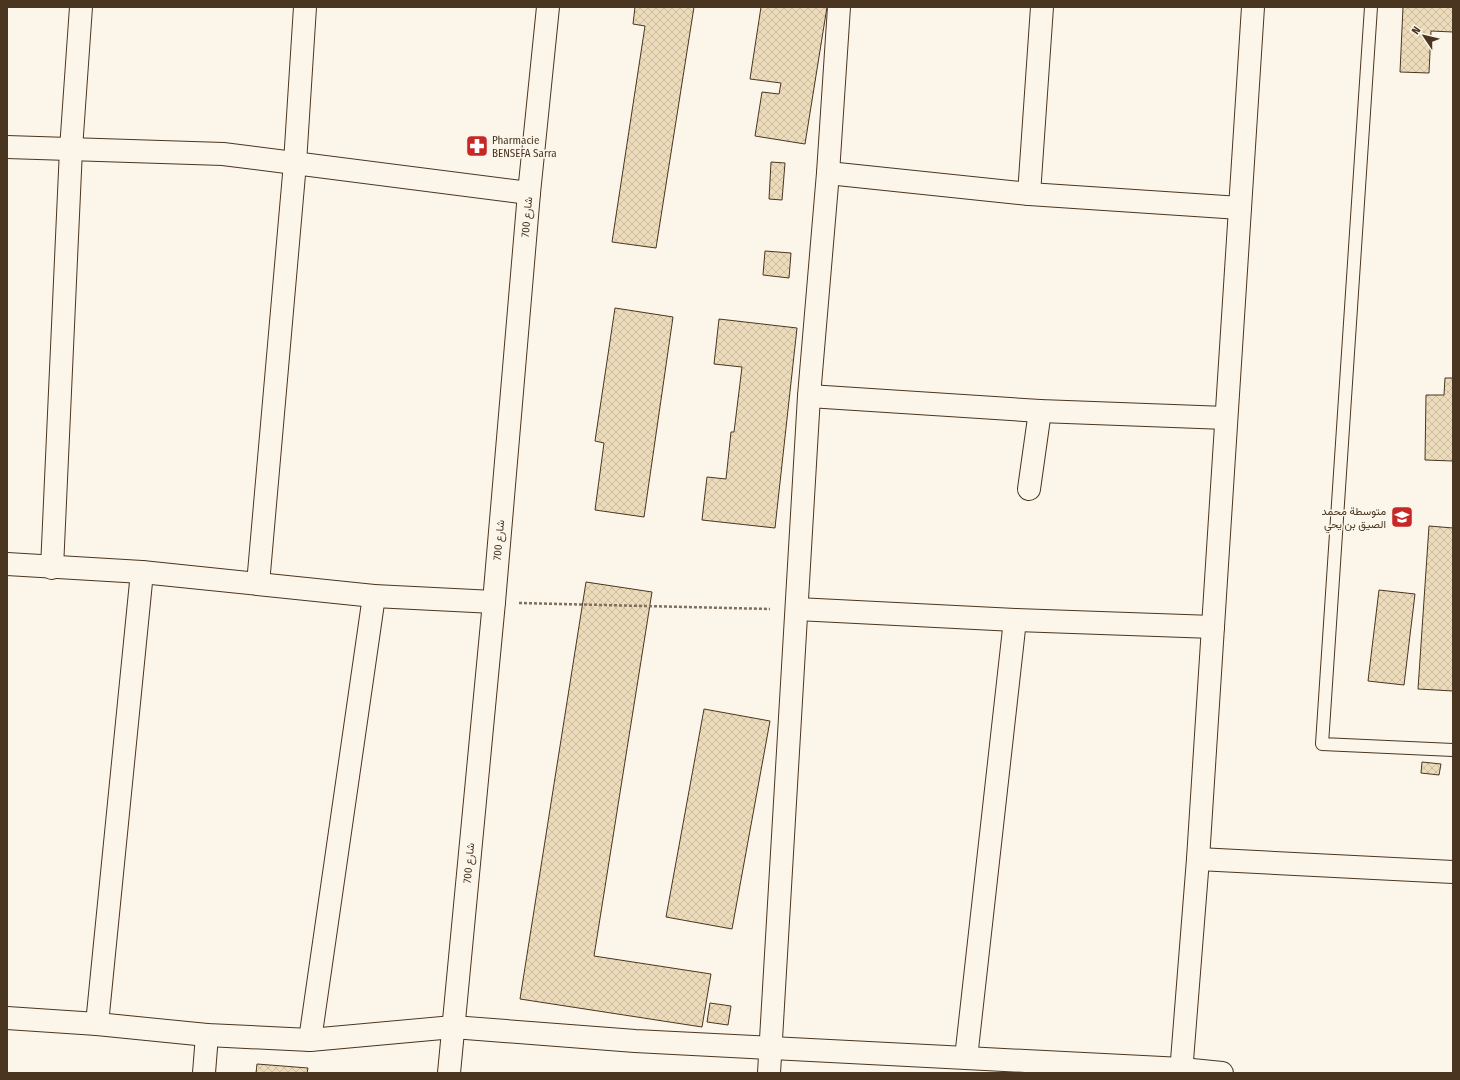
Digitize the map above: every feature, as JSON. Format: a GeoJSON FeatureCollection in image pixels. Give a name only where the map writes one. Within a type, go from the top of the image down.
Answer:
{"type":"FeatureCollection","features":[{"type":"Feature","properties":{"kind":"street"},"geometry":{"type":"LineString","coordinates":[[52,568],[71,149],[81,7]]}},
{"type":"Feature","properties":{"kind":"street"},"geometry":{"type":"LineString","coordinates":[[258,584],[295,163],[305,7]]}},
{"type":"Feature","properties":{"kind":"street","name":"شارع 700"},"geometry":{"type":"LineString","coordinates":[[449,1073],[494,602],[529,193],[548,7]]}},
{"type":"Feature","properties":{"kind":"street"},"geometry":{"type":"LineString","coordinates":[[769,1073],[809,396],[828,173],[839,7]]}},
{"type":"Feature","properties":{"kind":"street"},"geometry":{"type":"LineString","coordinates":[[1029,194],[1042,7]]}},
{"type":"Feature","properties":{"kind":"street"},"geometry":{"type":"LineString","coordinates":[[1182,1071],[1198,859],[1253,7]]}},
{"type":"Feature","properties":{"kind":"street"},"geometry":{"type":"LineString","coordinates":[[7,147],[223,154],[529,193]]}},
{"type":"Feature","properties":{"kind":"street"},"geometry":{"type":"LineString","coordinates":[[828,173],[1029,194],[1240,208]]}},
{"type":"Feature","properties":{"kind":"street"},"geometry":{"type":"LineString","coordinates":[[809,396],[1040,411],[1226,418]]}},
{"type":"Feature","properties":{"kind":"street"},"geometry":{"type":"LineString","coordinates":[[1029,488],[1040,411]]}},
{"type":"Feature","properties":{"kind":"street"},"geometry":{"type":"LineString","coordinates":[[7,564],[52,568],[142,572],[374,596],[494,602]]}},
{"type":"Feature","properties":{"kind":"street"},"geometry":{"type":"LineString","coordinates":[[97,1024],[142,572]]}},
{"type":"Feature","properties":{"kind":"street"},"geometry":{"type":"LineString","coordinates":[[310,1040],[374,596]]}},
{"type":"Feature","properties":{"kind":"street"},"geometry":{"type":"LineString","coordinates":[[797,609],[1015,620],[1213,627]]}},
{"type":"Feature","properties":{"kind":"street"},"geometry":{"type":"LineString","coordinates":[[966,1058],[1015,620]]}},
{"type":"Feature","properties":{"kind":"street"},"geometry":{"type":"LineString","coordinates":[[1198,859],[1453,872]]}},
{"type":"Feature","properties":{"kind":"street"},"geometry":{"type":"LineString","coordinates":[[7,1018],[97,1024],[207,1035],[310,1040],[453,1027],[635,1041],[1222,1073]]}},
{"type":"Feature","properties":{"kind":"street"},"geometry":{"type":"LineString","coordinates":[[204,1073],[207,1035]]}},
{"type":"Feature","properties":{"kind":"lane"},"geometry":{"type":"LineString","coordinates":[[1371,7],[1322,744],[1453,750]]}},
{"type":"Feature","properties":{"kind":"path"},"geometry":{"type":"LineString","coordinates":[[494,602],[797,609]]}},
{"type":"Feature","properties":{"kind":"building"},"geometry":{"type":"Polygon","coordinates":[[[635,7],[694,7],[656,248],[612,242],[645,26],[633,24],[635,7]]]}},
{"type":"Feature","properties":{"kind":"building"},"geometry":{"type":"Polygon","coordinates":[[[761,7],[827,7],[805,144],[755,136],[762,92],[779,94],[781,83],[750,79],[761,7]]]}},
{"type":"Feature","properties":{"kind":"building"},"geometry":{"type":"Polygon","coordinates":[[[1403,7],[1453,7],[1453,32],[1431,31],[1429,73],[1400,72],[1403,7]]]}},
{"type":"Feature","properties":{"kind":"building"},"geometry":{"type":"Polygon","coordinates":[[[771,162],[785,163],[782,200],[769,199],[771,162]]]}},
{"type":"Feature","properties":{"kind":"building"},"geometry":{"type":"Polygon","coordinates":[[[765,251],[791,253],[789,278],[763,275],[765,251]]]}},
{"type":"Feature","properties":{"kind":"building"},"geometry":{"type":"Polygon","coordinates":[[[615,308],[673,317],[644,517],[595,510],[604,443],[595,441],[615,308]]]}},
{"type":"Feature","properties":{"kind":"building"},"geometry":{"type":"Polygon","coordinates":[[[719,319],[797,328],[775,528],[702,520],[707,477],[726,479],[731,432],[734,432],[742,367],[714,364],[719,319]]]}},
{"type":"Feature","properties":{"kind":"building"},"geometry":{"type":"Polygon","coordinates":[[[1445,378],[1453,378],[1453,461],[1425,460],[1426,395],[1444,395],[1445,378]]]}},
{"type":"Feature","properties":{"kind":"building"},"geometry":{"type":"Polygon","coordinates":[[[1429,526],[1453,528],[1453,691],[1418,689],[1429,526]]]}},
{"type":"Feature","properties":{"kind":"building"},"geometry":{"type":"Polygon","coordinates":[[[586,582],[652,592],[594,956],[711,974],[702,1027],[520,999],[586,582]]]}},
{"type":"Feature","properties":{"kind":"building"},"geometry":{"type":"Polygon","coordinates":[[[1379,590],[1415,594],[1404,685],[1368,681],[1379,590]]]}},
{"type":"Feature","properties":{"kind":"building"},"geometry":{"type":"Polygon","coordinates":[[[704,709],[770,721],[732,929],[666,917],[704,709]]]}},
{"type":"Feature","properties":{"kind":"building"},"geometry":{"type":"Polygon","coordinates":[[[1422,762],[1441,764],[1439,775],[1421,773],[1422,762]]]}},
{"type":"Feature","properties":{"kind":"building"},"geometry":{"type":"Polygon","coordinates":[[[710,1003],[731,1006],[728,1025],[707,1022],[710,1003]]]}},
{"type":"Feature","properties":{"kind":"building"},"geometry":{"type":"Polygon","coordinates":[[[257,1064],[308,1068],[307,1073],[256,1073],[257,1064]]]}},
{"type":"Feature","properties":{"kind":"place","name":"Pharmacie BENSEFA Sarra"},"geometry":{"type":"Point","coordinates":[477,146]}},
{"type":"Feature","properties":{"kind":"place","name":"متوسطة محمد الصيق بن يحي"},"geometry":{"type":"Point","coordinates":[1402,517]}}]}
